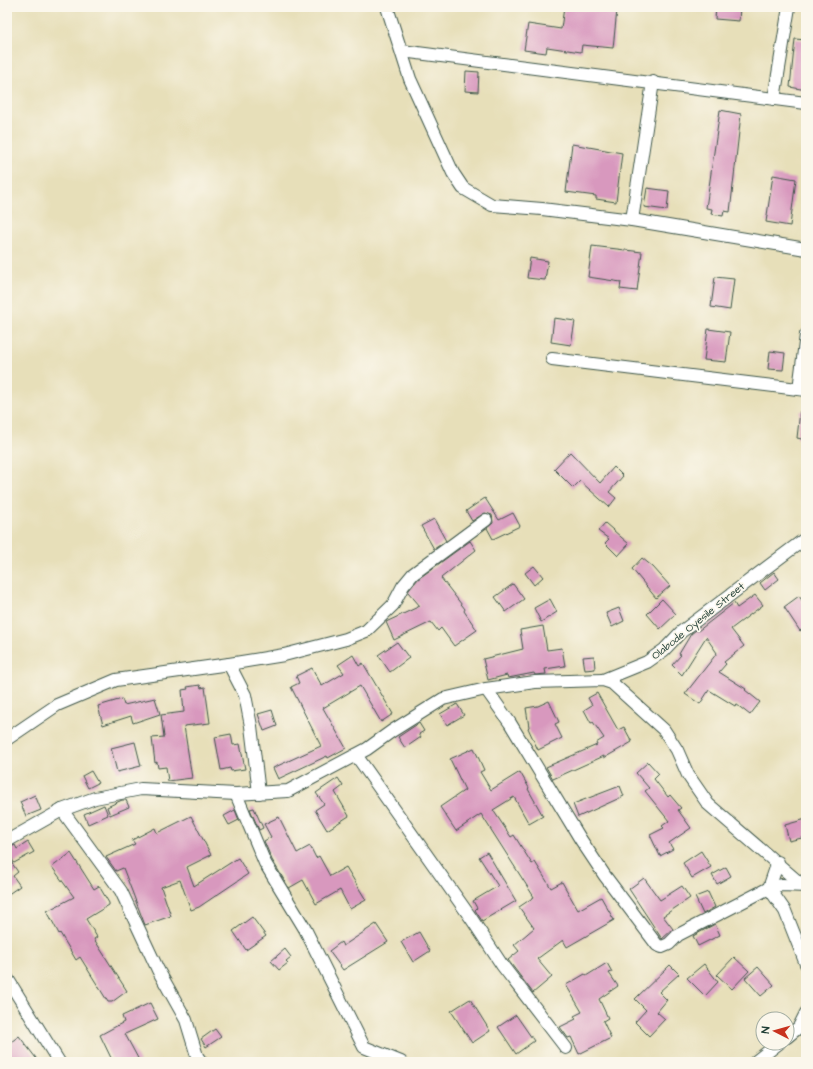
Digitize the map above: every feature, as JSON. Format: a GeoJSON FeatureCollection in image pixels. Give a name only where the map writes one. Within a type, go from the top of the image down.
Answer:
{"type":"FeatureCollection","features":[{"type":"Feature","properties":{"kind":"street"},"geometry":{"type":"LineString","coordinates":[[387,7],[410,79],[453,173],[463,188],[492,205],[542,209],[632,220],[806,248]]}},
{"type":"Feature","properties":{"kind":"street"},"geometry":{"type":"LineString","coordinates":[[774,98],[789,7]]}},
{"type":"Feature","properties":{"kind":"street"},"geometry":{"type":"LineString","coordinates":[[402,51],[653,82],[806,103]]}},
{"type":"Feature","properties":{"kind":"street"},"geometry":{"type":"LineString","coordinates":[[632,220],[653,82]]}},
{"type":"Feature","properties":{"kind":"street"},"geometry":{"type":"LineString","coordinates":[[552,359],[803,390],[806,335]]}},
{"type":"Feature","properties":{"kind":"street"},"geometry":{"type":"LineString","coordinates":[[7,739],[57,705],[116,680],[284,655],[366,631],[393,605],[403,586],[413,574],[486,520]]}},
{"type":"Feature","properties":{"kind":"street","name":"Olabode Oyesile Street"},"geometry":{"type":"LineString","coordinates":[[604,680],[647,662],[664,650],[681,632],[806,538]]}},
{"type":"Feature","properties":{"kind":"street"},"geometry":{"type":"LineString","coordinates":[[229,664],[245,694],[251,726],[259,793]]}},
{"type":"Feature","properties":{"kind":"street"},"geometry":{"type":"LineString","coordinates":[[7,841],[62,810],[95,798],[141,789],[236,794],[288,791],[356,756],[443,699],[486,689],[535,682],[604,680],[612,683],[664,730],[677,750],[688,775],[708,804],[804,885]]}},
{"type":"Feature","properties":{"kind":"street"},"geometry":{"type":"LineString","coordinates":[[486,689],[510,723],[581,840],[605,876],[657,946],[662,947],[669,944],[678,934],[769,888],[782,885],[804,885]]}},
{"type":"Feature","properties":{"kind":"street"},"geometry":{"type":"LineString","coordinates":[[356,756],[471,918],[502,965],[566,1048]]}},
{"type":"Feature","properties":{"kind":"street"},"geometry":{"type":"LineString","coordinates":[[236,794],[265,862],[305,929],[364,1047],[401,1062]]}},
{"type":"Feature","properties":{"kind":"street"},"geometry":{"type":"LineString","coordinates":[[62,810],[121,891],[158,970],[186,1020],[197,1056],[201,1062]]}},
{"type":"Feature","properties":{"kind":"street"},"geometry":{"type":"LineString","coordinates":[[769,888],[778,862]]}},
{"type":"Feature","properties":{"kind":"street"},"geometry":{"type":"LineString","coordinates":[[769,888],[785,911],[806,964]]}},
{"type":"Feature","properties":{"kind":"street"},"geometry":{"type":"LineString","coordinates":[[7,978],[60,1062]]}},
{"type":"Feature","properties":{"kind":"street"},"geometry":{"type":"LineString","coordinates":[[795,1030],[799,1027],[806,1013]]}},
{"type":"Feature","properties":{"kind":"street"},"geometry":{"type":"LineString","coordinates":[[755,1062],[769,1051]]}},
{"type":"Feature","properties":{"kind":"building"},"geometry":{"type":"Polygon","coordinates":[[[564,7],[594,11],[594,8],[617,10],[613,48],[582,45],[581,52],[547,47],[546,53],[524,50],[528,24],[561,29],[564,7]]]}},
{"type":"Feature","properties":{"kind":"building"},"geometry":{"type":"Polygon","coordinates":[[[716,7],[740,7],[739,21],[715,19],[716,7]]]}},
{"type":"Feature","properties":{"kind":"building"},"geometry":{"type":"Polygon","coordinates":[[[795,39],[806,40],[806,90],[790,87],[795,39]]]}},
{"type":"Feature","properties":{"kind":"building"},"geometry":{"type":"Polygon","coordinates":[[[466,71],[479,72],[478,92],[465,91],[466,71]]]}},
{"type":"Feature","properties":{"kind":"building"},"geometry":{"type":"Polygon","coordinates":[[[720,110],[741,114],[730,212],[724,211],[723,216],[711,214],[712,209],[706,208],[720,110]]]}},
{"type":"Feature","properties":{"kind":"building"},"geometry":{"type":"Polygon","coordinates":[[[572,144],[622,153],[616,202],[596,199],[596,196],[566,192],[572,144]]]}},
{"type":"Feature","properties":{"kind":"building"},"geometry":{"type":"Polygon","coordinates":[[[773,175],[796,179],[790,226],[766,222],[773,175]]]}},
{"type":"Feature","properties":{"kind":"building"},"geometry":{"type":"Polygon","coordinates":[[[647,188],[669,191],[667,210],[644,207],[647,188]]]}},
{"type":"Feature","properties":{"kind":"building"},"geometry":{"type":"Polygon","coordinates":[[[592,246],[642,252],[637,291],[620,289],[621,282],[588,277],[592,246]]]}},
{"type":"Feature","properties":{"kind":"building"},"geometry":{"type":"Polygon","coordinates":[[[530,258],[548,261],[545,280],[527,278],[530,258]]]}},
{"type":"Feature","properties":{"kind":"building"},"geometry":{"type":"Polygon","coordinates":[[[715,277],[734,279],[730,310],[711,307],[715,277]]]}},
{"type":"Feature","properties":{"kind":"building"},"geometry":{"type":"Polygon","coordinates":[[[554,318],[575,321],[571,345],[551,342],[554,318]]]}},
{"type":"Feature","properties":{"kind":"building"},"geometry":{"type":"Polygon","coordinates":[[[708,329],[730,332],[726,362],[704,360],[708,329]]]}},
{"type":"Feature","properties":{"kind":"building"},"geometry":{"type":"Polygon","coordinates":[[[770,351],[785,353],[783,370],[768,369],[770,351]]]}},
{"type":"Feature","properties":{"kind":"building"},"geometry":{"type":"Polygon","coordinates":[[[800,411],[806,411],[806,440],[797,438],[800,411]]]}},
{"type":"Feature","properties":{"kind":"building"},"geometry":{"type":"Polygon","coordinates":[[[570,452],[600,483],[614,467],[623,476],[609,492],[616,498],[609,507],[580,481],[573,488],[554,469],[570,452]]]}},
{"type":"Feature","properties":{"kind":"building"},"geometry":{"type":"Polygon","coordinates":[[[485,498],[499,520],[513,513],[520,526],[493,539],[487,528],[493,523],[492,515],[485,513],[472,521],[466,511],[485,498]]]}},
{"type":"Feature","properties":{"kind":"building"},"geometry":{"type":"Polygon","coordinates":[[[434,519],[446,541],[434,549],[421,526],[434,519]]]}},
{"type":"Feature","properties":{"kind":"building"},"geometry":{"type":"Polygon","coordinates":[[[605,523],[629,544],[618,556],[605,543],[609,539],[598,531],[605,523]]]}},
{"type":"Feature","properties":{"kind":"building"},"geometry":{"type":"Polygon","coordinates":[[[470,541],[476,550],[441,578],[465,609],[464,611],[477,630],[454,646],[441,628],[438,631],[431,622],[394,640],[386,622],[420,606],[408,592],[409,590],[418,579],[470,541]]]}},
{"type":"Feature","properties":{"kind":"building"},"geometry":{"type":"Polygon","coordinates":[[[642,558],[653,567],[670,586],[656,598],[632,569],[642,558]]]}},
{"type":"Feature","properties":{"kind":"building"},"geometry":{"type":"Polygon","coordinates":[[[534,566],[543,577],[534,585],[525,573],[534,566]]]}},
{"type":"Feature","properties":{"kind":"building"},"geometry":{"type":"Polygon","coordinates":[[[774,572],[779,579],[765,590],[760,583],[774,572]]]}},
{"type":"Feature","properties":{"kind":"building"},"geometry":{"type":"Polygon","coordinates":[[[513,584],[524,599],[506,612],[495,597],[513,584]]]}},
{"type":"Feature","properties":{"kind":"building"},"geometry":{"type":"Polygon","coordinates":[[[755,595],[763,605],[731,629],[744,646],[724,662],[726,664],[719,672],[746,689],[745,690],[760,702],[750,715],[736,704],[735,706],[709,690],[700,704],[685,694],[717,653],[706,637],[682,675],[672,665],[681,655],[679,654],[691,634],[696,630],[698,631],[734,603],[737,608],[755,595]]]}},
{"type":"Feature","properties":{"kind":"building"},"geometry":{"type":"Polygon","coordinates":[[[799,596],[806,606],[806,627],[800,631],[784,607],[799,596]]]}},
{"type":"Feature","properties":{"kind":"building"},"geometry":{"type":"Polygon","coordinates":[[[550,599],[557,612],[541,622],[534,608],[550,599]]]}},
{"type":"Feature","properties":{"kind":"building"},"geometry":{"type":"Polygon","coordinates":[[[662,599],[676,614],[660,629],[647,614],[662,599]]]}},
{"type":"Feature","properties":{"kind":"building"},"geometry":{"type":"Polygon","coordinates":[[[619,608],[624,621],[612,627],[606,613],[619,608]]]}},
{"type":"Feature","properties":{"kind":"building"},"geometry":{"type":"Polygon","coordinates":[[[543,626],[547,650],[562,648],[565,666],[545,669],[546,674],[535,675],[534,673],[508,678],[507,675],[488,680],[483,659],[523,649],[520,630],[543,626]]]}},
{"type":"Feature","properties":{"kind":"building"},"geometry":{"type":"Polygon","coordinates":[[[397,642],[409,658],[390,672],[378,655],[397,642]]]}},
{"type":"Feature","properties":{"kind":"building"},"geometry":{"type":"Polygon","coordinates":[[[353,655],[359,666],[363,663],[393,714],[381,722],[360,686],[323,708],[346,748],[328,758],[327,756],[278,779],[273,768],[321,746],[291,687],[299,683],[296,676],[312,668],[322,686],[344,673],[338,665],[353,655]]]}},
{"type":"Feature","properties":{"kind":"building"},"geometry":{"type":"Polygon","coordinates":[[[594,656],[595,669],[585,670],[583,657],[594,656]]]}},
{"type":"Feature","properties":{"kind":"building"},"geometry":{"type":"Polygon","coordinates":[[[200,685],[201,688],[205,687],[210,723],[184,726],[192,778],[168,781],[166,767],[158,768],[157,762],[155,763],[152,738],[164,737],[161,715],[184,712],[182,690],[188,689],[187,687],[200,685]]]}},
{"type":"Feature","properties":{"kind":"building"},"geometry":{"type":"Polygon","coordinates":[[[597,693],[618,730],[624,727],[632,742],[604,758],[604,756],[553,779],[546,767],[597,745],[596,743],[604,738],[593,722],[591,723],[584,710],[592,705],[588,698],[597,693]]]}},
{"type":"Feature","properties":{"kind":"building"},"geometry":{"type":"Polygon","coordinates":[[[155,698],[160,714],[133,723],[131,716],[103,725],[98,706],[122,699],[124,705],[155,698]]]}},
{"type":"Feature","properties":{"kind":"building"},"geometry":{"type":"Polygon","coordinates":[[[549,701],[559,722],[555,724],[562,738],[538,750],[528,728],[526,708],[538,706],[549,701]]]}},
{"type":"Feature","properties":{"kind":"building"},"geometry":{"type":"Polygon","coordinates":[[[457,704],[464,715],[447,725],[440,714],[457,704]]]}},
{"type":"Feature","properties":{"kind":"building"},"geometry":{"type":"Polygon","coordinates":[[[272,710],[277,726],[264,731],[258,714],[272,710]]]}},
{"type":"Feature","properties":{"kind":"building"},"geometry":{"type":"Polygon","coordinates":[[[419,723],[424,731],[419,734],[421,737],[405,748],[398,737],[419,723]]]}},
{"type":"Feature","properties":{"kind":"building"},"geometry":{"type":"Polygon","coordinates":[[[231,734],[233,745],[240,744],[245,769],[231,771],[230,768],[221,770],[215,737],[231,734]]]}},
{"type":"Feature","properties":{"kind":"building"},"geometry":{"type":"Polygon","coordinates":[[[135,742],[141,766],[117,772],[111,748],[135,742]]]}},
{"type":"Feature","properties":{"kind":"building"},"geometry":{"type":"Polygon","coordinates":[[[474,748],[484,770],[480,772],[491,790],[520,772],[529,788],[528,789],[543,816],[529,824],[514,797],[493,810],[511,837],[514,835],[532,864],[535,862],[551,888],[562,882],[578,910],[601,897],[614,920],[567,947],[563,940],[537,959],[552,977],[533,993],[508,960],[519,951],[514,945],[534,928],[519,907],[534,897],[481,814],[456,831],[440,807],[465,790],[450,759],[474,748]]]}},
{"type":"Feature","properties":{"kind":"building"},"geometry":{"type":"Polygon","coordinates":[[[648,762],[659,774],[654,779],[668,797],[670,795],[681,808],[678,810],[691,828],[669,843],[673,849],[660,856],[650,835],[664,828],[662,826],[669,821],[645,791],[649,788],[636,773],[648,762]]]}},
{"type":"Feature","properties":{"kind":"building"},"geometry":{"type":"Polygon","coordinates":[[[91,771],[98,783],[88,788],[82,776],[91,771]]]}},
{"type":"Feature","properties":{"kind":"building"},"geometry":{"type":"Polygon","coordinates":[[[338,778],[343,786],[335,792],[349,816],[327,830],[315,810],[324,804],[316,793],[338,778]]]}},
{"type":"Feature","properties":{"kind":"building"},"geometry":{"type":"Polygon","coordinates":[[[620,786],[624,796],[578,817],[573,804],[620,786]]]}},
{"type":"Feature","properties":{"kind":"building"},"geometry":{"type":"Polygon","coordinates":[[[35,795],[41,810],[26,816],[20,802],[35,795]]]}},
{"type":"Feature","properties":{"kind":"building"},"geometry":{"type":"Polygon","coordinates":[[[122,800],[126,800],[129,807],[110,815],[107,807],[122,800]]]}},
{"type":"Feature","properties":{"kind":"building"},"geometry":{"type":"Polygon","coordinates":[[[104,805],[108,815],[88,824],[84,814],[104,805]]]}},
{"type":"Feature","properties":{"kind":"building"},"geometry":{"type":"Polygon","coordinates":[[[254,808],[263,828],[259,830],[250,809],[254,808]]]}},
{"type":"Feature","properties":{"kind":"building"},"geometry":{"type":"Polygon","coordinates":[[[235,810],[239,820],[229,825],[224,816],[235,810]]]}},
{"type":"Feature","properties":{"kind":"building"},"geometry":{"type":"Polygon","coordinates":[[[191,816],[211,855],[187,867],[194,886],[238,858],[248,874],[199,907],[191,910],[180,880],[161,887],[171,916],[145,925],[123,868],[116,871],[106,857],[135,844],[132,840],[155,828],[157,833],[191,816]]]}},
{"type":"Feature","properties":{"kind":"building"},"geometry":{"type":"Polygon","coordinates":[[[279,817],[297,853],[310,846],[316,858],[319,856],[330,876],[346,867],[366,900],[350,909],[340,890],[316,904],[303,880],[289,888],[272,860],[264,841],[271,837],[264,824],[279,817]]]}},
{"type":"Feature","properties":{"kind":"building"},"geometry":{"type":"Polygon","coordinates":[[[806,819],[806,837],[789,841],[785,825],[806,819]]]}},
{"type":"Feature","properties":{"kind":"building"},"geometry":{"type":"Polygon","coordinates":[[[28,842],[34,852],[14,863],[7,849],[15,845],[17,849],[28,842]]]}},
{"type":"Feature","properties":{"kind":"building"},"geometry":{"type":"Polygon","coordinates":[[[701,851],[711,867],[692,878],[683,863],[701,851]]]}},
{"type":"Feature","properties":{"kind":"building"},"geometry":{"type":"Polygon","coordinates":[[[487,852],[516,901],[482,921],[475,910],[477,908],[473,901],[498,886],[479,857],[487,852]]]}},
{"type":"Feature","properties":{"kind":"building"},"geometry":{"type":"Polygon","coordinates":[[[71,853],[94,889],[99,886],[109,903],[109,905],[86,919],[97,937],[94,939],[127,991],[112,1002],[108,1002],[80,957],[76,960],[60,933],[59,934],[47,911],[74,897],[52,867],[71,853]]]}},
{"type":"Feature","properties":{"kind":"building"},"geometry":{"type":"Polygon","coordinates":[[[7,856],[18,872],[13,876],[20,886],[7,895],[7,856]]]}},
{"type":"Feature","properties":{"kind":"building"},"geometry":{"type":"Polygon","coordinates":[[[726,867],[731,876],[717,884],[712,875],[726,867]]]}},
{"type":"Feature","properties":{"kind":"building"},"geometry":{"type":"Polygon","coordinates":[[[644,878],[660,900],[682,886],[690,898],[663,916],[673,929],[662,939],[629,889],[644,878]]]}},
{"type":"Feature","properties":{"kind":"building"},"geometry":{"type":"Polygon","coordinates":[[[708,892],[715,907],[703,914],[695,897],[708,892]]]}},
{"type":"Feature","properties":{"kind":"building"},"geometry":{"type":"Polygon","coordinates":[[[252,917],[266,936],[246,950],[233,931],[252,917]]]}},
{"type":"Feature","properties":{"kind":"building"},"geometry":{"type":"Polygon","coordinates":[[[376,924],[388,942],[343,970],[329,951],[341,942],[343,946],[376,924]]]}},
{"type":"Feature","properties":{"kind":"building"},"geometry":{"type":"Polygon","coordinates":[[[715,924],[720,935],[698,946],[693,936],[715,924]]]}},
{"type":"Feature","properties":{"kind":"building"},"geometry":{"type":"Polygon","coordinates":[[[419,932],[430,951],[413,962],[401,942],[419,932]]]}},
{"type":"Feature","properties":{"kind":"building"},"geometry":{"type":"Polygon","coordinates":[[[285,949],[291,957],[286,961],[288,963],[279,970],[271,961],[285,949]]]}},
{"type":"Feature","properties":{"kind":"building"},"geometry":{"type":"Polygon","coordinates":[[[734,957],[749,971],[732,989],[717,975],[734,957]]]}},
{"type":"Feature","properties":{"kind":"building"},"geometry":{"type":"Polygon","coordinates":[[[607,963],[612,972],[609,973],[618,986],[599,999],[608,1018],[603,1021],[611,1038],[579,1054],[571,1037],[568,1038],[560,1027],[576,1019],[574,1016],[582,1012],[566,985],[585,974],[586,976],[607,963]]]}},
{"type":"Feature","properties":{"kind":"building"},"geometry":{"type":"Polygon","coordinates":[[[704,964],[718,982],[705,996],[687,978],[704,964]]]}},
{"type":"Feature","properties":{"kind":"building"},"geometry":{"type":"Polygon","coordinates":[[[670,965],[679,974],[659,992],[667,1000],[657,1012],[665,1019],[649,1036],[635,1022],[646,1010],[635,999],[670,965]]]}},
{"type":"Feature","properties":{"kind":"building"},"geometry":{"type":"Polygon","coordinates":[[[758,967],[774,985],[761,996],[745,978],[758,967]]]}},
{"type":"Feature","properties":{"kind":"building"},"geometry":{"type":"Polygon","coordinates":[[[470,999],[490,1031],[472,1043],[451,1011],[470,999]]]}},
{"type":"Feature","properties":{"kind":"building"},"geometry":{"type":"Polygon","coordinates":[[[150,1003],[158,1019],[125,1034],[140,1062],[113,1062],[100,1035],[124,1022],[122,1016],[150,1003]]]}},
{"type":"Feature","properties":{"kind":"building"},"geometry":{"type":"Polygon","coordinates":[[[516,1015],[534,1041],[516,1054],[498,1027],[516,1015]]]}},
{"type":"Feature","properties":{"kind":"building"},"geometry":{"type":"Polygon","coordinates":[[[215,1029],[221,1037],[206,1047],[201,1039],[215,1029]]]}},
{"type":"Feature","properties":{"kind":"building"},"geometry":{"type":"Polygon","coordinates":[[[19,1036],[39,1062],[7,1062],[7,1045],[19,1036]]]}}]}
